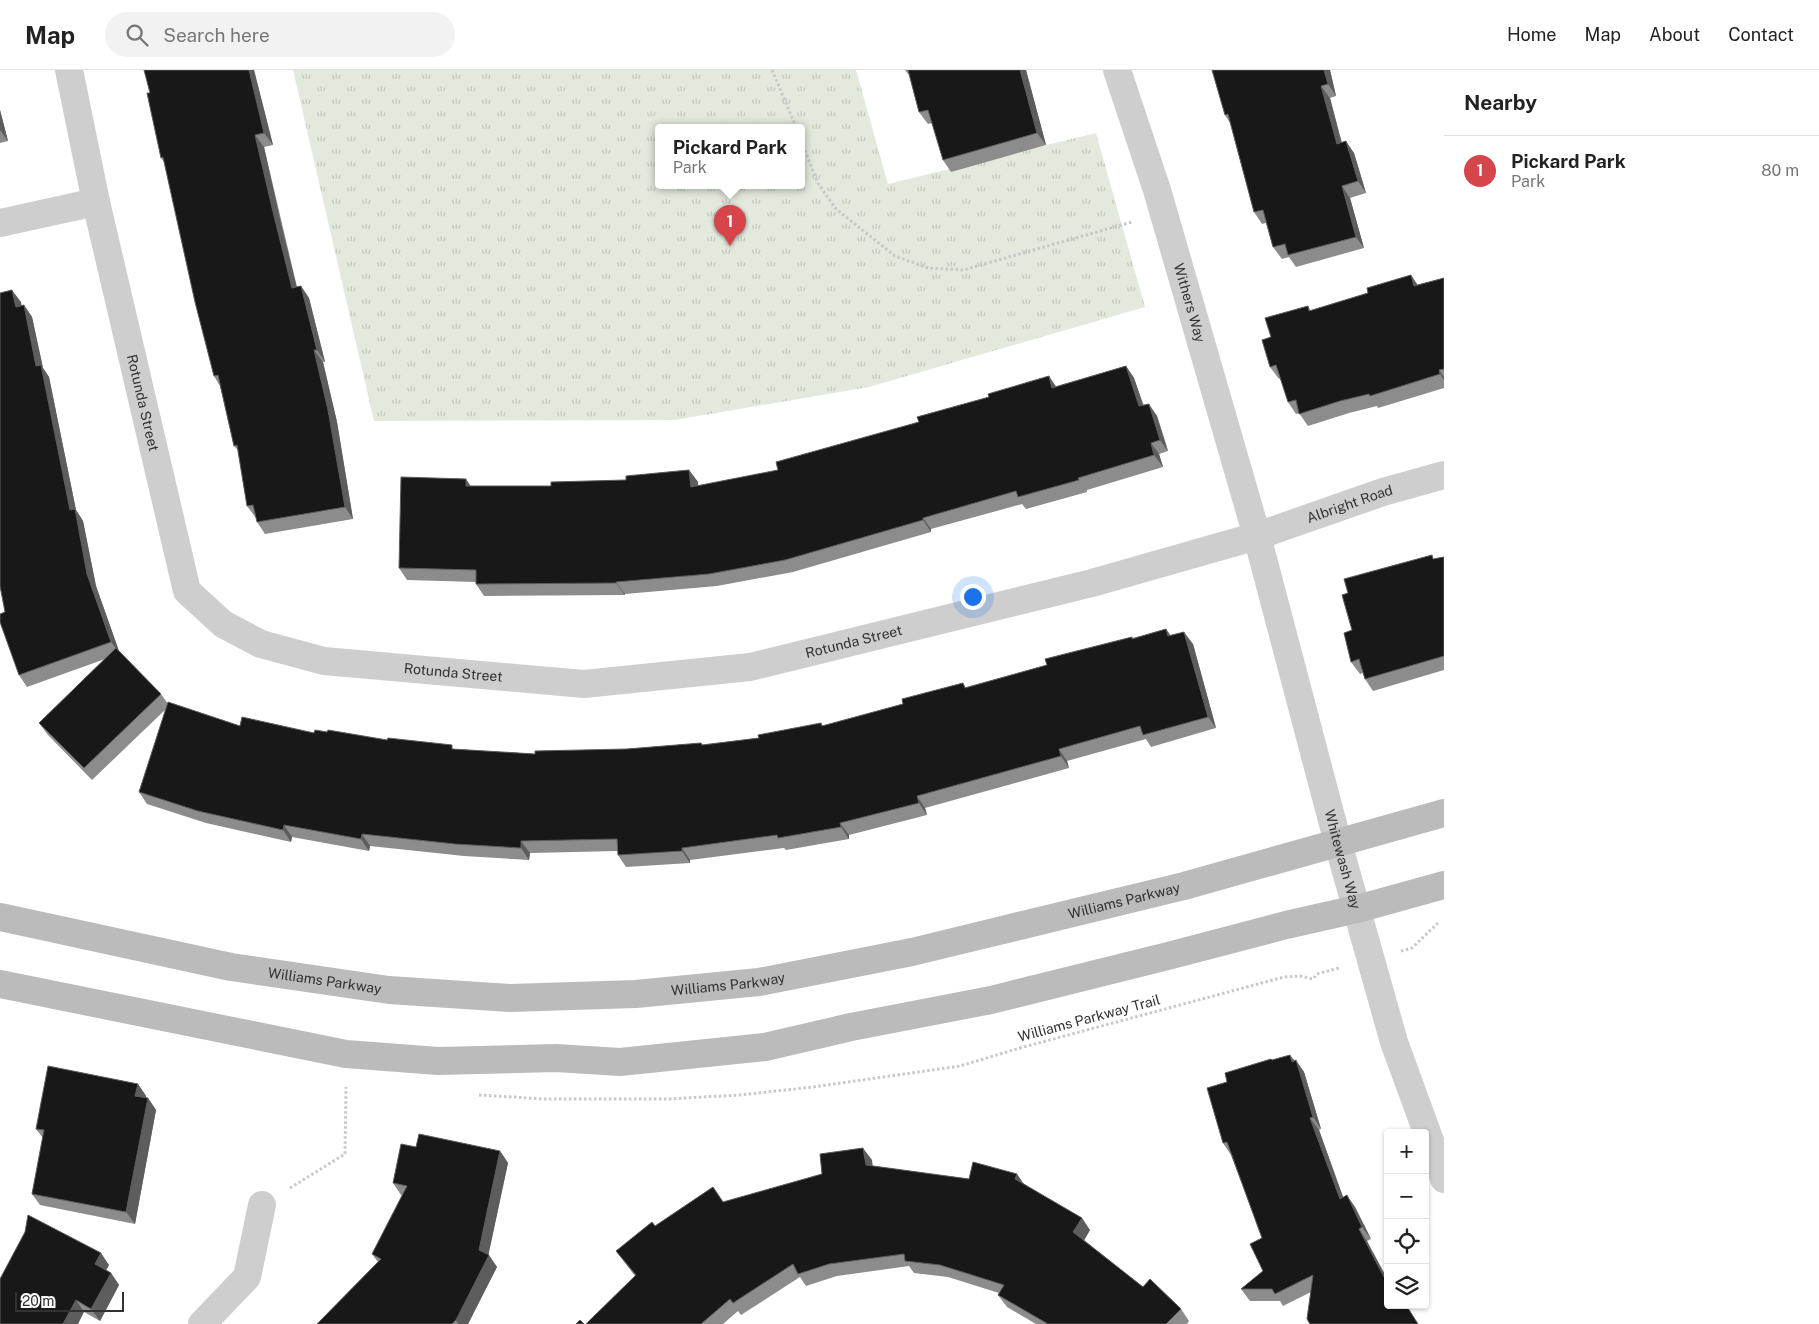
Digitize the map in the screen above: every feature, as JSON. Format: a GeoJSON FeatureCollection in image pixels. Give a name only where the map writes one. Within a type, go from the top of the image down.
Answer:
{"type":"FeatureCollection","features":[{"type":"Feature","properties":{"kind":"main road","name":"Williams Parkway"},"geometry":{"type":"LineString","coordinates":[[0,917],[231,967],[389,990],[510,998],[636,994],[759,982],[912,952],[1184,886],[1444,813]]}},
{"type":"Feature","properties":{"kind":"main road"},"geometry":{"type":"LineString","coordinates":[[0,984],[346,1054],[438,1061],[556,1058],[620,1062],[764,1047],[852,1027],[991,1000],[1286,925],[1357,909],[1444,885]]}},
{"type":"Feature","properties":{"kind":"street","name":"Rotunda Street"},"geometry":{"type":"LineString","coordinates":[[69,70],[96,202],[187,591],[223,624],[261,644],[324,661],[584,684],[750,667],[1092,583],[1257,536]]}},
{"type":"Feature","properties":{"kind":"street","name":"Withers Way"},"geometry":{"type":"LineString","coordinates":[[1117,70],[1164,214],[1257,536]]}},
{"type":"Feature","properties":{"kind":"street"},"geometry":{"type":"LineString","coordinates":[[0,223],[96,202]]}},
{"type":"Feature","properties":{"kind":"street","name":"Albright Road"},"geometry":{"type":"LineString","coordinates":[[1257,536],[1383,492],[1444,475]]}},
{"type":"Feature","properties":{"kind":"street","name":"Whitewash Way"},"geometry":{"type":"LineString","coordinates":[[1257,536],[1338,843],[1394,1042],[1444,1179]]}},
{"type":"Feature","properties":{"kind":"street"},"geometry":{"type":"LineString","coordinates":[[202,1324],[247,1277],[262,1205]]}},
{"type":"Feature","properties":{"kind":"path"},"geometry":{"type":"LineString","coordinates":[[772,70],[795,124]]}},
{"type":"Feature","properties":{"kind":"path"},"geometry":{"type":"LineString","coordinates":[[805,151],[818,183],[836,209],[895,256],[928,268],[962,270],[1164,214]]}},
{"type":"Feature","properties":{"kind":"path"},"geometry":{"type":"LineString","coordinates":[[1412,948],[1430,929],[1444,918]]}},
{"type":"Feature","properties":{"kind":"path","name":"Williams Parkway Trail"},"geometry":{"type":"LineString","coordinates":[[864,1080],[960,1066],[1029,1045],[1284,977],[1300,976],[1313,979],[1317,974]]}},
{"type":"Feature","properties":{"kind":"path"},"geometry":{"type":"LineString","coordinates":[[262,1205],[345,1154],[346,1054]]}},
{"type":"Feature","properties":{"kind":"green space"},"geometry":{"type":"Polygon","coordinates":[[[293,70],[856,70],[888,184],[1096,133],[1145,307],[869,387],[675,420],[374,421],[293,70]]]}},
{"type":"Feature","properties":{"kind":"building"},"geometry":{"type":"Polygon","coordinates":[[[144,70],[249,70],[264,133],[255,135],[292,288],[301,286],[317,350],[314,350],[328,410],[345,507],[257,522],[253,505],[247,506],[237,445],[234,446],[218,375],[214,376],[195,302],[163,157],[161,158],[147,93],[150,93],[144,70]]]}},
{"type":"Feature","properties":{"kind":"building"},"geometry":{"type":"Polygon","coordinates":[[[908,70],[1020,70],[1037,133],[943,160],[928,110],[919,112],[908,70]]]}},
{"type":"Feature","properties":{"kind":"building"},"geometry":{"type":"Polygon","coordinates":[[[1212,70],[1324,70],[1328,84],[1321,86],[1337,144],[1346,141],[1358,181],[1342,186],[1356,237],[1288,255],[1285,244],[1273,247],[1263,210],[1254,212],[1228,114],[1225,115],[1212,70]]]}},
{"type":"Feature","properties":{"kind":"building"},"geometry":{"type":"Polygon","coordinates":[[[1411,275],[1414,286],[1444,278],[1444,369],[1439,370],[1440,374],[1370,396],[1369,394],[1340,401],[1299,414],[1296,400],[1288,402],[1276,365],[1270,367],[1262,340],[1271,337],[1265,318],[1308,306],[1309,311],[1368,293],[1367,288],[1411,275]]]}},
{"type":"Feature","properties":{"kind":"building"},"geometry":{"type":"Polygon","coordinates":[[[12,290],[16,307],[24,305],[36,366],[41,365],[70,510],[75,509],[87,574],[111,642],[19,675],[0,622],[0,614],[5,612],[0,586],[0,293],[12,290]]]}},
{"type":"Feature","properties":{"kind":"building"},"geometry":{"type":"Polygon","coordinates":[[[1126,366],[1139,406],[1149,404],[1160,440],[1151,443],[1154,455],[1078,478],[1079,480],[1018,497],[1016,491],[785,560],[709,574],[616,583],[476,584],[476,570],[399,568],[401,477],[466,479],[466,486],[551,486],[551,482],[626,480],[626,476],[689,470],[691,487],[778,470],[776,462],[919,422],[917,417],[989,397],[988,394],[1049,376],[1052,388],[1126,366]]]}},
{"type":"Feature","properties":{"kind":"building"},"geometry":{"type":"Polygon","coordinates":[[[1432,555],[1433,559],[1444,557],[1444,656],[1365,679],[1359,659],[1351,662],[1344,633],[1352,630],[1342,595],[1348,593],[1344,579],[1432,555]]]}},
{"type":"Feature","properties":{"kind":"building"},"geometry":{"type":"Polygon","coordinates":[[[1166,629],[1168,636],[1184,632],[1208,717],[1143,735],[1140,726],[1059,749],[1061,756],[917,796],[919,803],[840,823],[841,827],[778,838],[777,835],[682,848],[682,851],[618,855],[617,839],[521,841],[521,848],[455,844],[362,834],[361,839],[284,825],[283,830],[198,811],[139,792],[168,702],[240,726],[242,717],[314,733],[315,730],[327,732],[328,730],[387,740],[388,738],[452,745],[452,749],[535,754],[535,751],[627,749],[701,743],[702,745],[759,738],[758,735],[821,723],[822,726],[903,704],[902,699],[963,683],[965,688],[1047,665],[1045,659],[1132,637],[1132,639],[1166,629]]]}},
{"type":"Feature","properties":{"kind":"building"},"geometry":{"type":"Polygon","coordinates":[[[116,648],[161,694],[84,768],[39,723],[116,648]]]}},
{"type":"Feature","properties":{"kind":"building"},"geometry":{"type":"Polygon","coordinates":[[[1290,1055],[1292,1062],[1296,1060],[1313,1117],[1310,1118],[1340,1199],[1347,1195],[1362,1227],[1359,1229],[1384,1277],[1384,1309],[1409,1309],[1418,1324],[1310,1324],[1307,1319],[1313,1275],[1275,1294],[1272,1289],[1241,1289],[1263,1271],[1250,1244],[1262,1238],[1227,1142],[1223,1143],[1207,1088],[1227,1082],[1225,1073],[1290,1055]]]}},
{"type":"Feature","properties":{"kind":"building"},"geometry":{"type":"Polygon","coordinates":[[[48,1066],[138,1084],[135,1096],[148,1098],[126,1212],[32,1194],[44,1130],[36,1129],[48,1066]]]}},
{"type":"Feature","properties":{"kind":"building"},"geometry":{"type":"Polygon","coordinates":[[[419,1134],[500,1151],[479,1250],[489,1255],[456,1320],[452,1324],[317,1324],[381,1259],[372,1254],[407,1186],[393,1183],[401,1144],[416,1147],[419,1134]]]}},
{"type":"Feature","properties":{"kind":"building"},"geometry":{"type":"Polygon","coordinates":[[[863,1148],[866,1165],[969,1179],[973,1162],[1017,1174],[1015,1179],[1082,1218],[1073,1232],[1143,1287],[1150,1279],[1181,1309],[1166,1324],[1048,1324],[998,1295],[1004,1285],[940,1265],[905,1261],[904,1254],[829,1264],[798,1274],[793,1264],[733,1303],[730,1299],[701,1324],[586,1324],[636,1275],[616,1251],[652,1222],[655,1226],[713,1187],[723,1202],[822,1174],[820,1154],[863,1148]]]}},
{"type":"Feature","properties":{"kind":"building"},"geometry":{"type":"Polygon","coordinates":[[[28,1215],[101,1253],[95,1264],[111,1273],[91,1309],[76,1300],[63,1324],[0,1324],[0,1279],[25,1232],[28,1215]]]}},
{"type":"Feature","properties":{"kind":"building"},"geometry":{"type":"Polygon","coordinates":[[[580,1320],[584,1324],[576,1324],[580,1320]]]}},
{"type":"Feature","properties":{"kind":"place","name":"Pickard Park"},"geometry":{"type":"Point","coordinates":[730,246]}}]}
